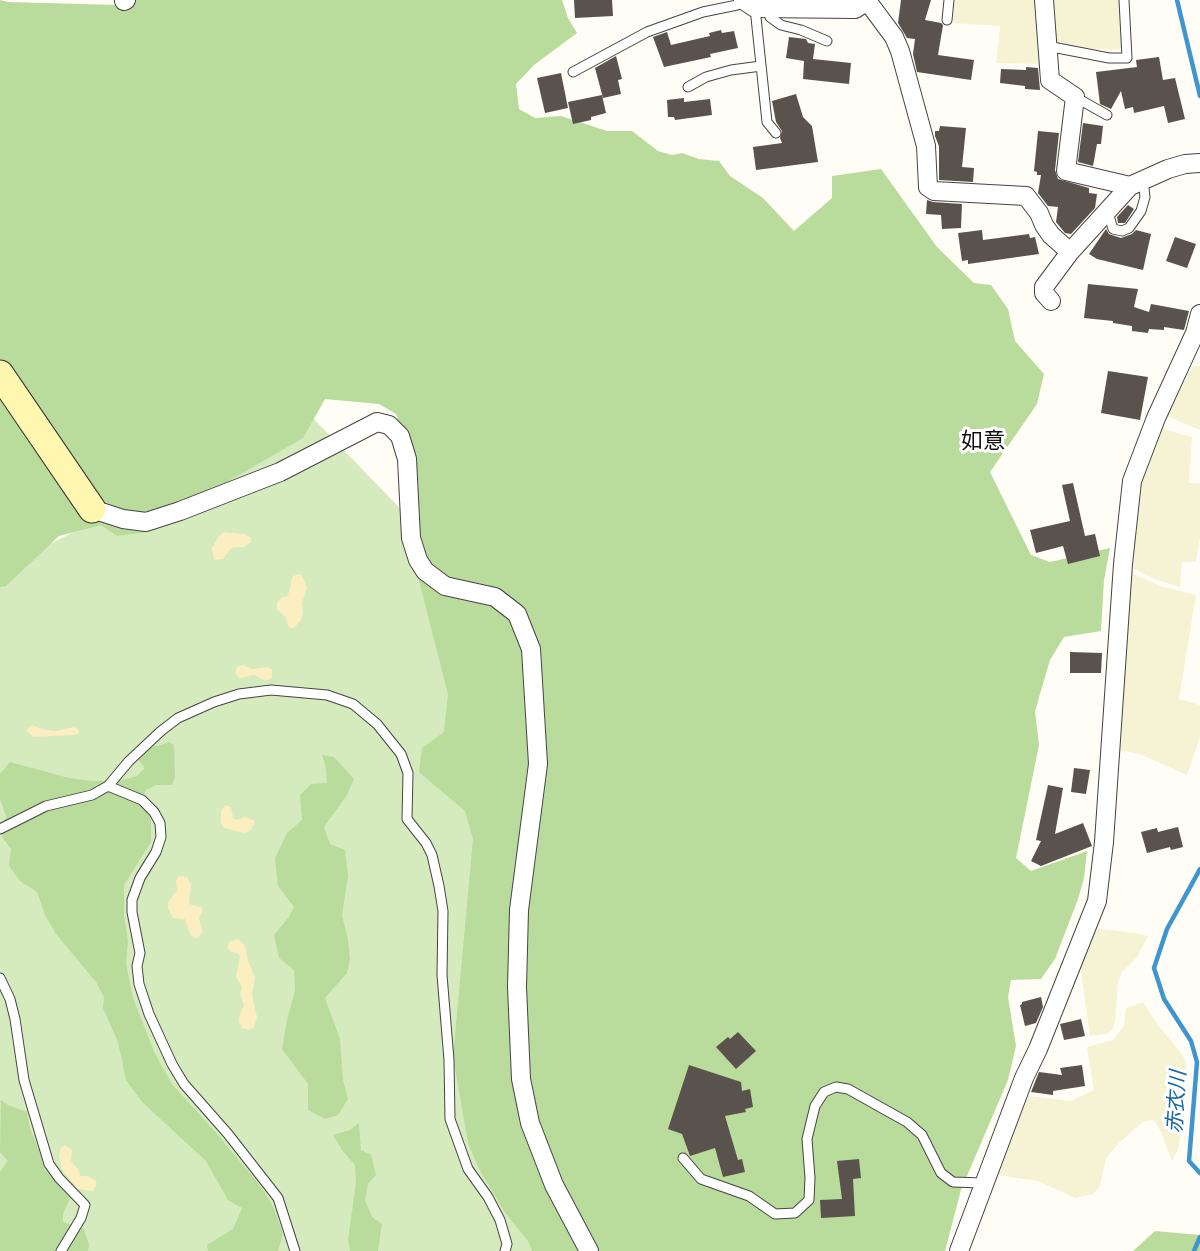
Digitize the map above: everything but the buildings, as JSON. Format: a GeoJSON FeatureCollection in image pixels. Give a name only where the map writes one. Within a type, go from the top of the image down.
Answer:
{"type":"FeatureCollection","features":[{"type":"Feature","properties":{"kind":"street"},"geometry":{"type":"LineString","coordinates":[[1044,0],[1050,80],[1075,97],[1066,171],[1136,182]]}},
{"type":"Feature","properties":{"kind":"street"},"geometry":{"type":"LineString","coordinates":[[752,4],[855,9],[868,1],[894,37],[900,51],[926,146],[928,186],[934,191],[1026,195],[1051,235],[1070,252]]}},
{"type":"Feature","properties":{"kind":"street"},"geometry":{"type":"LineString","coordinates":[[1052,301],[1044,293],[1044,287],[1070,252],[1107,210],[1136,182],[1168,169],[1200,163]]}},
{"type":"Feature","properties":{"kind":"street"},"geometry":{"type":"LineString","coordinates":[[959,1251],[1024,1078],[1098,900],[1123,564],[1132,481],[1156,418],[1195,333],[1200,314]]}},
{"type":"Feature","properties":{"kind":"street"},"geometry":{"type":"LineString","coordinates":[[0,374],[92,509],[123,519],[146,522],[180,511],[280,472],[378,422],[389,425],[400,436],[407,459],[411,538],[418,560],[425,571],[445,586],[495,597],[510,608],[517,614],[531,648],[538,764],[519,910],[517,987],[521,1079],[530,1123],[554,1185],[589,1251]]}},
{"type":"Feature","properties":{"kind":"lane"},"geometry":{"type":"LineString","coordinates":[[947,20],[949,0]]}},
{"type":"Feature","properties":{"kind":"lane"},"geometry":{"type":"LineString","coordinates":[[1047,46],[1109,58],[1127,58],[1124,0]]}},
{"type":"Feature","properties":{"kind":"lane"},"geometry":{"type":"LineString","coordinates":[[573,72],[648,32],[703,12],[737,5],[752,4],[781,25],[801,30],[827,41]]}},
{"type":"Feature","properties":{"kind":"lane"},"geometry":{"type":"LineString","coordinates":[[752,4],[767,122],[776,133]]}},
{"type":"Feature","properties":{"kind":"lane"},"geometry":{"type":"LineString","coordinates":[[688,87],[706,77],[731,70],[761,66]]}},
{"type":"Feature","properties":{"kind":"lane"},"geometry":{"type":"LineString","coordinates":[[1075,97],[1107,115]]}},
{"type":"Feature","properties":{"kind":"lane"},"geometry":{"type":"LineString","coordinates":[[1107,210],[1113,229],[1122,231],[1130,228],[1141,211],[1145,197],[1136,182]]}},
{"type":"Feature","properties":{"kind":"lane"},"geometry":{"type":"LineString","coordinates":[[0,830],[46,806],[92,795],[108,786],[129,761],[160,731],[178,718],[239,694],[270,690],[327,695],[353,704],[377,724],[401,754],[408,773],[407,819],[426,843],[432,855],[442,911],[442,975],[449,1060],[450,1119],[468,1169],[488,1197],[500,1220],[507,1244],[505,1251]]}},
{"type":"Feature","properties":{"kind":"lane"},"geometry":{"type":"LineString","coordinates":[[108,786],[142,800],[154,812],[160,823],[161,837],[156,852],[140,878],[132,900],[140,953],[137,966],[139,984],[149,1014],[171,1064],[184,1084],[228,1134],[278,1198],[295,1251]]}},
{"type":"Feature","properties":{"kind":"lane"},"geometry":{"type":"LineString","coordinates":[[0,978],[13,1009],[24,1080],[49,1164],[86,1205],[81,1218],[61,1251]]}},
{"type":"Feature","properties":{"kind":"lane"},"geometry":{"type":"LineString","coordinates":[[683,1158],[701,1179],[749,1196],[775,1214],[795,1214],[809,1200],[807,1139],[815,1106],[824,1092],[836,1087],[848,1089],[907,1122],[922,1135],[941,1173],[953,1182],[984,1183]]}},
{"type":"Feature","properties":{"kind":"shaded area"},"geometry":{"type":"Polygon","coordinates":[[[955,0],[1035,0],[1039,64],[996,63],[1000,26],[952,23],[955,0]]]}},
{"type":"Feature","properties":{"kind":"shaded area"},"geometry":{"type":"Polygon","coordinates":[[[1052,0],[1121,0],[1123,43],[1119,50],[1075,48],[1056,44],[1052,0]]]}},
{"type":"Feature","properties":{"kind":"shaded area"},"geometry":{"type":"Polygon","coordinates":[[[1193,366],[1200,366],[1200,430],[1167,416],[1193,366]]]}},
{"type":"Feature","properties":{"kind":"shaded area"},"geometry":{"type":"Polygon","coordinates":[[[1163,429],[1192,437],[1189,483],[1200,483],[1200,538],[1196,562],[1182,562],[1180,587],[1157,580],[1130,567],[1140,481],[1156,435],[1163,429]]]}},
{"type":"Feature","properties":{"kind":"shaded area"},"geometry":{"type":"Polygon","coordinates":[[[1129,572],[1160,586],[1196,595],[1179,699],[1200,705],[1200,737],[1187,775],[1142,755],[1115,749],[1129,572]]]}},
{"type":"Feature","properties":{"kind":"shaded area"},"geometry":{"type":"Polygon","coordinates":[[[1093,928],[1148,936],[1137,957],[1122,972],[1118,983],[1115,1021],[1112,1030],[1107,1034],[1090,1036],[1080,965],[1093,928]]]}},
{"type":"Feature","properties":{"kind":"shaded area"},"geometry":{"type":"Polygon","coordinates":[[[1143,1002],[1157,1024],[1182,1054],[1186,1064],[1184,1117],[1178,1150],[1172,1161],[1154,1120],[1144,1121],[1106,1158],[1100,1186],[1093,1194],[1075,1198],[1038,1181],[997,1175],[1013,1127],[1028,1096],[1071,1101],[1094,1090],[1087,1047],[1113,1040],[1124,1026],[1126,1008],[1143,1002]]]}},
{"type":"Feature","properties":{"kind":"green space"},"geometry":{"type":"Polygon","coordinates":[[[0,0],[118,5],[130,0],[562,0],[568,18],[577,33],[534,65],[516,84],[519,109],[535,118],[561,116],[607,131],[632,131],[658,151],[672,155],[682,153],[699,159],[719,161],[730,176],[763,198],[794,231],[832,198],[832,176],[881,169],[937,247],[974,283],[991,285],[1008,309],[1015,341],[1044,374],[1037,404],[990,472],[1031,555],[1050,562],[1110,548],[1104,580],[1101,631],[1064,637],[1050,660],[1035,711],[1039,745],[1016,858],[1031,871],[1087,851],[1084,878],[1055,959],[1041,979],[1011,980],[1008,997],[1016,1046],[1008,1080],[961,1190],[945,1251],[532,1251],[528,1241],[504,1211],[479,1169],[468,1143],[453,1057],[473,839],[465,811],[419,772],[422,748],[444,732],[448,694],[419,581],[413,540],[410,452],[396,414],[379,404],[325,399],[303,438],[170,515],[148,532],[117,536],[101,525],[59,536],[6,586],[0,587],[0,0]]]}},
{"type":"Feature","properties":{"kind":"green space"},"geometry":{"type":"Polygon","coordinates":[[[309,414],[499,611],[580,1251],[0,1251],[0,569],[309,414]]]}},
{"type":"Feature","properties":{"kind":"green space"},"geometry":{"type":"Polygon","coordinates":[[[169,742],[174,745],[175,777],[172,785],[156,785],[146,790],[143,799],[151,820],[151,842],[124,885],[124,915],[128,941],[126,964],[133,998],[155,1054],[172,1084],[218,1135],[261,1187],[273,1206],[283,1234],[278,1251],[208,1251],[207,1245],[233,1229],[242,1208],[228,1200],[206,1161],[142,1102],[126,1080],[118,1042],[103,1008],[104,997],[96,982],[56,934],[45,915],[37,892],[20,881],[9,866],[11,849],[2,837],[6,816],[0,799],[0,774],[10,762],[69,778],[92,781],[123,780],[137,776],[145,768],[136,757],[148,747],[169,742]]]}},
{"type":"Feature","properties":{"kind":"green space"},"geometry":{"type":"Polygon","coordinates":[[[322,755],[334,757],[354,779],[347,795],[324,827],[330,844],[345,850],[348,876],[342,915],[350,959],[347,973],[325,998],[340,1039],[343,1080],[348,1099],[338,1115],[325,1119],[308,1110],[308,1084],[282,1049],[295,991],[294,970],[279,958],[274,935],[294,907],[278,886],[275,858],[287,833],[302,820],[300,795],[311,784],[327,783],[322,755]]]}},
{"type":"Feature","properties":{"kind":"green space"},"geometry":{"type":"Polygon","coordinates":[[[1,1100],[27,1112],[30,1128],[45,1170],[70,1198],[63,1214],[63,1222],[84,1229],[89,1245],[88,1251],[0,1251],[0,1172],[8,1161],[0,1152],[1,1100]]]}},
{"type":"Feature","properties":{"kind":"green space"},"geometry":{"type":"Polygon","coordinates":[[[359,1123],[361,1150],[371,1155],[376,1175],[368,1184],[365,1200],[372,1217],[382,1224],[378,1251],[350,1251],[348,1240],[356,1183],[355,1165],[333,1135],[350,1130],[359,1123]]]}},
{"type":"Feature","properties":{"kind":"green space"},"geometry":{"type":"Polygon","coordinates":[[[1155,1231],[1200,1235],[1200,1251],[1133,1251],[1155,1231]]]}},
{"type":"Feature","properties":{"kind":"sand"},"geometry":{"type":"Polygon","coordinates":[[[224,532],[245,534],[251,538],[251,542],[244,547],[231,548],[223,559],[214,560],[212,548],[224,532]]]}},
{"type":"Feature","properties":{"kind":"sand"},"geometry":{"type":"Polygon","coordinates":[[[299,574],[303,577],[307,588],[302,603],[303,612],[301,620],[294,628],[290,628],[286,617],[277,610],[277,602],[282,597],[287,597],[293,576],[299,574]]]}},
{"type":"Feature","properties":{"kind":"sand"},"geometry":{"type":"Polygon","coordinates":[[[243,665],[253,669],[268,667],[272,670],[272,678],[266,681],[254,675],[240,678],[235,673],[237,667],[243,665]]]}},
{"type":"Feature","properties":{"kind":"sand"},"geometry":{"type":"Polygon","coordinates":[[[32,725],[56,731],[74,727],[79,730],[79,733],[33,737],[26,730],[32,725]]]}},
{"type":"Feature","properties":{"kind":"sand"},"geometry":{"type":"Polygon","coordinates":[[[225,805],[231,807],[236,820],[245,817],[253,820],[255,823],[250,831],[244,833],[224,828],[221,822],[221,811],[225,805]]]}},
{"type":"Feature","properties":{"kind":"sand"},"geometry":{"type":"Polygon","coordinates":[[[179,876],[187,877],[191,884],[189,904],[201,907],[203,910],[199,919],[203,932],[198,938],[190,934],[185,919],[173,918],[168,909],[168,902],[177,890],[176,881],[179,876]]]}},
{"type":"Feature","properties":{"kind":"sand"},"geometry":{"type":"Polygon","coordinates":[[[238,939],[245,945],[248,961],[255,977],[252,995],[257,1017],[254,1027],[249,1030],[242,1028],[239,1022],[244,1005],[240,994],[242,987],[236,977],[240,956],[227,948],[229,942],[238,939]]]}},
{"type":"Feature","properties":{"kind":"sand"},"geometry":{"type":"Polygon","coordinates":[[[65,1145],[72,1150],[71,1161],[78,1169],[80,1176],[88,1176],[95,1180],[97,1184],[93,1191],[77,1189],[62,1169],[59,1155],[61,1148],[65,1145]]]}},
{"type":"Feature","properties":{"kind":"waterway","name":"赤衣川"},"geometry":{"type":"LineString","coordinates":[[1177,0],[1200,96]]}},
{"type":"Feature","properties":{"kind":"waterway","name":"赤衣川"},"geometry":{"type":"LineString","coordinates":[[1200,869],[1167,929],[1154,968],[1164,999],[1191,1041],[1197,1062],[1189,1161],[1200,1173]]}},
{"type":"Feature","properties":{"kind":"waterway","name":"赤衣川"},"geometry":{"type":"LineString","coordinates":[[1194,1251],[1200,1237]]}},
{"type":"Feature","properties":{"kind":"district","name":"如意"},"geometry":{"type":"Point","coordinates":[983,442]}}]}
